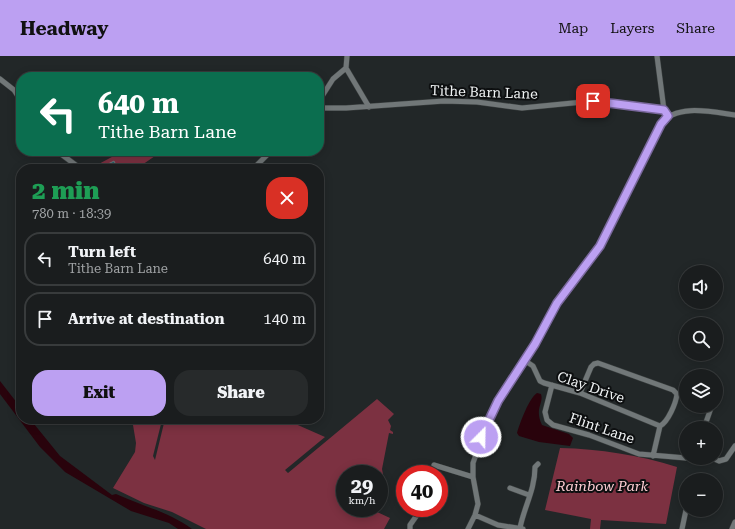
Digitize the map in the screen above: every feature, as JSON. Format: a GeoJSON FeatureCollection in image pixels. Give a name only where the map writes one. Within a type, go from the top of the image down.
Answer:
{"type":"FeatureCollection","features":[{"type":"Feature","properties":{"kind":"street"},"geometry":{"type":"LineString","coordinates":[[347,56],[346,68],[369,107]]}},
{"type":"Feature","properties":{"kind":"street"},"geometry":{"type":"LineString","coordinates":[[657,56],[664,110],[668,116]]}},
{"type":"Feature","properties":{"kind":"street"},"geometry":{"type":"LineString","coordinates":[[324,93],[332,79],[346,68]]}},
{"type":"Feature","properties":{"kind":"street"},"geometry":{"type":"LineString","coordinates":[[0,79],[16,93]]}},
{"type":"Feature","properties":{"kind":"street","name":"Tithe Barn Lane"},"geometry":{"type":"LineString","coordinates":[[324,108],[369,107],[449,101],[522,108],[593,101],[664,110]]}},
{"type":"Feature","properties":{"kind":"street"},"geometry":{"type":"LineString","coordinates":[[468,529],[475,515],[478,499],[473,477],[475,456],[490,416],[557,303],[600,246],[661,124],[668,116],[678,112],[690,111],[735,115]]}},
{"type":"Feature","properties":{"kind":"street"},"geometry":{"type":"LineString","coordinates":[[64,156],[74,164]]}},
{"type":"Feature","properties":{"kind":"street"},"geometry":{"type":"LineString","coordinates":[[258,164],[266,156]]}},
{"type":"Feature","properties":{"kind":"street","name":"Clay Drive"},"geometry":{"type":"LineString","coordinates":[[524,360],[533,366],[540,381],[552,386],[580,393],[660,426]]}},
{"type":"Feature","properties":{"kind":"street"},"geometry":{"type":"LineString","coordinates":[[580,393],[591,367],[598,363],[673,390],[677,394],[676,400],[664,424],[660,426],[653,456]]}},
{"type":"Feature","properties":{"kind":"street","name":"Flint Lane"},"geometry":{"type":"LineString","coordinates":[[552,386],[545,412],[547,420],[553,425],[589,435],[639,454],[679,458]]}},
{"type":"Feature","properties":{"kind":"street"},"geometry":{"type":"LineString","coordinates":[[723,460],[726,459],[735,446]]}},
{"type":"Feature","properties":{"kind":"street"},"geometry":{"type":"LineString","coordinates":[[475,515],[505,528],[522,529],[523,511],[529,501],[529,495],[535,482],[535,467],[538,464]]}},
{"type":"Feature","properties":{"kind":"street"},"geometry":{"type":"LineString","coordinates":[[448,469],[473,477]]}},
{"type":"Feature","properties":{"kind":"street"},"geometry":{"type":"LineString","coordinates":[[510,488],[529,495]]}},
{"type":"Feature","properties":{"kind":"street"},"geometry":{"type":"LineString","coordinates":[[410,529],[410,525],[416,517]]}},
{"type":"Feature","properties":{"kind":"street"},"geometry":{"type":"LineString","coordinates":[[682,529],[685,517]]}},
{"type":"Feature","properties":{"kind":"street"},"geometry":{"type":"LineString","coordinates":[[732,529],[735,522]]}},
{"type":"Feature","properties":{"kind":"green space"},"geometry":{"type":"Polygon","coordinates":[[[114,156],[155,156],[143,164],[99,164],[114,156]]]}},
{"type":"Feature","properties":{"kind":"green space"},"geometry":{"type":"Polygon","coordinates":[[[377,399],[394,414],[388,420],[391,426],[390,430],[393,434],[389,433],[383,465],[336,465],[336,517],[388,517],[390,518],[384,529],[206,529],[172,512],[144,503],[113,488],[135,452],[136,443],[133,424],[161,424],[153,456],[155,460],[164,424],[296,424],[325,437],[285,470],[288,473],[377,399]]]}},
{"type":"Feature","properties":{"kind":"green space","name":"Rainbow Park"},"geometry":{"type":"Polygon","coordinates":[[[560,448],[619,453],[677,467],[666,524],[601,520],[600,529],[590,529],[591,519],[545,510],[560,448]]]}},
{"type":"Feature","properties":{"kind":"shaded area"},"geometry":{"type":"Polygon","coordinates":[[[0,381],[16,402],[16,415],[0,394],[0,381]]]}},
{"type":"Feature","properties":{"kind":"shaded area"},"geometry":{"type":"Polygon","coordinates":[[[537,393],[541,394],[542,398],[539,414],[542,425],[569,434],[573,438],[570,446],[539,442],[519,436],[517,433],[528,405],[537,393]]]}},
{"type":"Feature","properties":{"kind":"shaded area"},"geometry":{"type":"Polygon","coordinates":[[[23,424],[34,424],[60,456],[112,495],[116,494],[165,514],[192,529],[178,529],[169,523],[131,511],[65,472],[40,447],[23,424]]]}},
{"type":"Feature","properties":{"kind":"building"},"geometry":{"type":"Polygon","coordinates":[[[114,161],[116,164],[108,164],[114,161]]]}},
{"type":"Feature","properties":{"kind":"route"},"geometry":{"type":"LineString","coordinates":[[481,437],[498,401],[535,344],[549,315],[600,246],[661,124],[668,116],[664,110],[593,101]]}}]}
